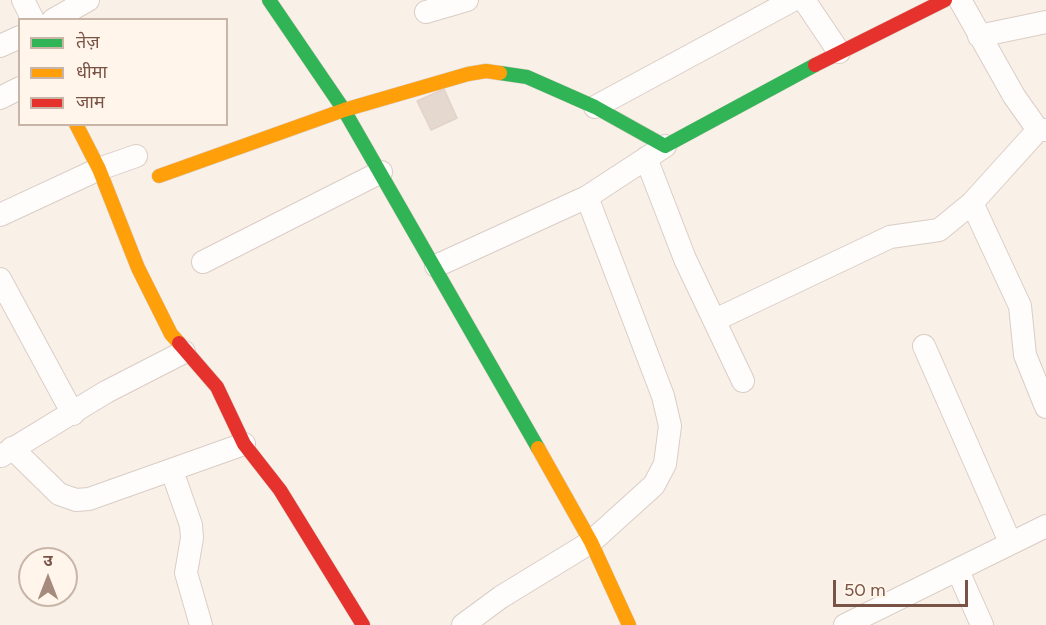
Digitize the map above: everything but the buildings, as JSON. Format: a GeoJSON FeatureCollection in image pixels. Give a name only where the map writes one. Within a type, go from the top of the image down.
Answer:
{"type":"FeatureCollection","features":[{"type":"Feature","properties":{"kind":"street"},"geometry":{"type":"LineString","coordinates":[[23,0],[32,18]]}},
{"type":"Feature","properties":{"kind":"street"},"geometry":{"type":"LineString","coordinates":[[56,18],[88,0]]}},
{"type":"Feature","properties":{"kind":"street"},"geometry":{"type":"LineString","coordinates":[[269,0],[345,110],[436,266],[591,542],[629,625]]}},
{"type":"Feature","properties":{"kind":"street"},"geometry":{"type":"LineString","coordinates":[[426,12],[466,0]]}},
{"type":"Feature","properties":{"kind":"street"},"geometry":{"type":"LineString","coordinates":[[595,107],[793,0]]}},
{"type":"Feature","properties":{"kind":"street"},"geometry":{"type":"LineString","coordinates":[[804,0],[839,52]]}},
{"type":"Feature","properties":{"kind":"street"},"geometry":{"type":"LineString","coordinates":[[436,266],[588,197],[655,152],[748,99],[945,0]]}},
{"type":"Feature","properties":{"kind":"street"},"geometry":{"type":"LineString","coordinates":[[715,320],[890,237],[905,233],[939,230],[972,203],[1042,130],[979,36],[960,0]]}},
{"type":"Feature","properties":{"kind":"street"},"geometry":{"type":"LineString","coordinates":[[979,36],[1046,22]]}},
{"type":"Feature","properties":{"kind":"street"},"geometry":{"type":"LineString","coordinates":[[0,46],[18,38]]}},
{"type":"Feature","properties":{"kind":"street"},"geometry":{"type":"LineString","coordinates":[[159,176],[345,110],[468,74],[486,71],[527,77],[595,107],[655,152],[685,259],[743,381]]}},
{"type":"Feature","properties":{"kind":"street"},"geometry":{"type":"LineString","coordinates":[[0,98],[18,89]]}},
{"type":"Feature","properties":{"kind":"street"},"geometry":{"type":"LineString","coordinates":[[77,126],[99,169],[138,268],[171,334],[184,352],[217,387],[244,444],[280,490],[363,625]]}},
{"type":"Feature","properties":{"kind":"street"},"geometry":{"type":"LineString","coordinates":[[0,215],[99,169],[136,156]]}},
{"type":"Feature","properties":{"kind":"street"},"geometry":{"type":"LineString","coordinates":[[203,262],[381,172]]}},
{"type":"Feature","properties":{"kind":"street"},"geometry":{"type":"LineString","coordinates":[[463,625],[501,597],[591,542],[654,485],[665,464],[670,426],[656,376],[588,197]]}},
{"type":"Feature","properties":{"kind":"street"},"geometry":{"type":"LineString","coordinates":[[972,203],[1020,306],[1025,355],[1046,407]]}},
{"type":"Feature","properties":{"kind":"street"},"geometry":{"type":"LineString","coordinates":[[0,279],[73,414]]}},
{"type":"Feature","properties":{"kind":"street"},"geometry":{"type":"LineString","coordinates":[[924,346],[1010,542]]}},
{"type":"Feature","properties":{"kind":"street"},"geometry":{"type":"LineString","coordinates":[[184,352],[106,392],[73,414],[6,452],[59,494],[76,500],[89,499],[244,444]]}},
{"type":"Feature","properties":{"kind":"street"},"geometry":{"type":"LineString","coordinates":[[172,471],[191,525],[192,538],[186,573],[201,625]]}},
{"type":"Feature","properties":{"kind":"street"},"geometry":{"type":"LineString","coordinates":[[845,625],[1046,526]]}},
{"type":"Feature","properties":{"kind":"street"},"geometry":{"type":"LineString","coordinates":[[958,571],[982,625]]}},
{"type":"Feature","properties":{"kind":"traffic: fast"},"geometry":{"type":"LineString","coordinates":[[269,0],[344,110],[538,448]]}},
{"type":"Feature","properties":{"kind":"traffic: fast"},"geometry":{"type":"LineString","coordinates":[[500,73],[527,77],[595,107],[665,146],[815,65]]}},
{"type":"Feature","properties":{"kind":"traffic: slow"},"geometry":{"type":"LineString","coordinates":[[159,176],[344,110],[468,74],[486,71],[500,73]]}},
{"type":"Feature","properties":{"kind":"traffic: slow"},"geometry":{"type":"LineString","coordinates":[[77,126],[99,169],[138,268],[171,334],[179,343]]}},
{"type":"Feature","properties":{"kind":"traffic: slow"},"geometry":{"type":"LineString","coordinates":[[538,448],[591,542],[629,625]]}},
{"type":"Feature","properties":{"kind":"traffic: jam"},"geometry":{"type":"LineString","coordinates":[[815,65],[945,0]]}},
{"type":"Feature","properties":{"kind":"traffic: jam"},"geometry":{"type":"LineString","coordinates":[[179,343],[217,387],[244,444],[280,490],[363,625]]}}]}
